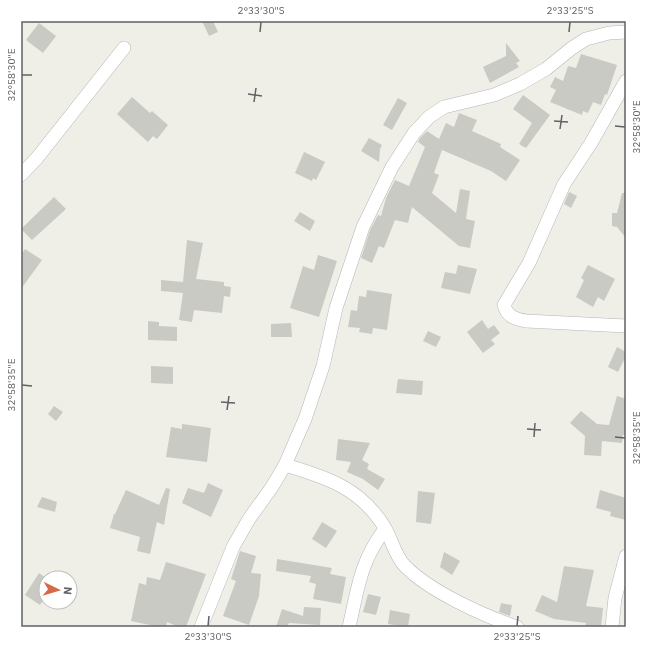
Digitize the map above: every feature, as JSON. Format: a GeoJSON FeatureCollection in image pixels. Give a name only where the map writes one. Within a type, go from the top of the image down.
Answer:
{"type":"FeatureCollection","features":[{"type":"Feature","properties":{"kind":"street"},"geometry":{"type":"LineString","coordinates":[[201,627],[233,547],[285,465],[305,419],[323,366],[336,308],[363,227],[392,167],[414,133],[430,117],[444,107],[494,95],[520,84],[546,69],[572,48],[586,40],[609,33],[626,32]]}},
{"type":"Feature","properties":{"kind":"street"},"geometry":{"type":"LineString","coordinates":[[21,175],[37,158],[124,48]]}},
{"type":"Feature","properties":{"kind":"street"},"geometry":{"type":"LineString","coordinates":[[626,80],[591,143],[564,184],[529,263],[504,305],[506,313],[514,319],[526,321],[626,326]]}},
{"type":"Feature","properties":{"kind":"street"},"geometry":{"type":"LineString","coordinates":[[285,465],[324,476],[350,491],[371,510],[385,529],[403,565],[415,576],[467,606],[517,627]]}},
{"type":"Feature","properties":{"kind":"street"},"geometry":{"type":"LineString","coordinates":[[350,627],[362,570],[372,546],[385,529]]}},
{"type":"Feature","properties":{"kind":"street"},"geometry":{"type":"LineString","coordinates":[[612,627],[615,598],[626,556]]}},
{"type":"Feature","properties":{"kind":"building"},"geometry":{"type":"Polygon","coordinates":[[[202,21],[213,21],[218,32],[209,36],[202,21]]]}},
{"type":"Feature","properties":{"kind":"building"},"geometry":{"type":"Polygon","coordinates":[[[39,23],[56,36],[43,53],[26,40],[39,23]]]}},
{"type":"Feature","properties":{"kind":"building"},"geometry":{"type":"Polygon","coordinates":[[[506,43],[520,61],[516,63],[519,67],[490,83],[483,67],[506,56],[506,43]]]}},
{"type":"Feature","properties":{"kind":"building"},"geometry":{"type":"Polygon","coordinates":[[[581,54],[617,65],[607,95],[605,94],[601,105],[593,102],[588,113],[583,111],[582,115],[550,102],[556,90],[550,87],[555,77],[563,81],[568,66],[576,68],[581,54]]]}},
{"type":"Feature","properties":{"kind":"building"},"geometry":{"type":"Polygon","coordinates":[[[523,95],[550,115],[526,148],[519,144],[532,123],[513,109],[523,95]]]}},
{"type":"Feature","properties":{"kind":"building"},"geometry":{"type":"Polygon","coordinates":[[[132,97],[150,113],[152,111],[168,125],[157,139],[153,136],[148,142],[117,114],[132,97]]]}},
{"type":"Feature","properties":{"kind":"building"},"geometry":{"type":"Polygon","coordinates":[[[398,98],[407,103],[392,130],[383,125],[398,98]]]}},
{"type":"Feature","properties":{"kind":"building"},"geometry":{"type":"Polygon","coordinates":[[[459,113],[477,120],[472,131],[501,144],[500,147],[520,160],[506,181],[491,171],[442,150],[434,173],[439,175],[432,193],[456,213],[460,189],[470,191],[466,219],[475,221],[470,248],[459,246],[412,207],[408,223],[395,220],[384,248],[379,246],[372,263],[361,258],[370,230],[378,215],[381,216],[386,198],[395,180],[409,186],[425,147],[418,142],[420,138],[427,131],[439,139],[446,123],[454,127],[459,113]]]}},
{"type":"Feature","properties":{"kind":"building"},"geometry":{"type":"Polygon","coordinates":[[[369,138],[382,145],[380,149],[379,162],[361,151],[369,138]]]}},
{"type":"Feature","properties":{"kind":"building"},"geometry":{"type":"Polygon","coordinates":[[[304,152],[325,162],[316,180],[313,178],[312,181],[295,173],[304,152]]]}},
{"type":"Feature","properties":{"kind":"building"},"geometry":{"type":"Polygon","coordinates":[[[569,192],[577,196],[571,208],[564,204],[569,192]]]}},
{"type":"Feature","properties":{"kind":"building"},"geometry":{"type":"Polygon","coordinates":[[[622,193],[626,193],[626,238],[617,227],[612,226],[612,213],[617,213],[622,193]]]}},
{"type":"Feature","properties":{"kind":"building"},"geometry":{"type":"Polygon","coordinates":[[[54,197],[66,209],[32,240],[21,229],[54,197]]]}},
{"type":"Feature","properties":{"kind":"building"},"geometry":{"type":"Polygon","coordinates":[[[300,212],[315,221],[310,231],[294,221],[300,212]]]}},
{"type":"Feature","properties":{"kind":"building"},"geometry":{"type":"Polygon","coordinates":[[[187,240],[203,243],[196,279],[224,282],[224,286],[231,287],[230,297],[224,296],[222,313],[194,310],[192,322],[179,320],[183,293],[161,291],[161,280],[183,282],[187,240]]]}},
{"type":"Feature","properties":{"kind":"building"},"geometry":{"type":"Polygon","coordinates":[[[25,249],[42,260],[21,289],[21,255],[25,249]]]}},
{"type":"Feature","properties":{"kind":"building"},"geometry":{"type":"Polygon","coordinates":[[[318,255],[337,261],[319,317],[290,308],[303,266],[314,270],[318,255]]]}},
{"type":"Feature","properties":{"kind":"building"},"geometry":{"type":"Polygon","coordinates":[[[458,265],[477,269],[470,294],[441,288],[445,272],[456,274],[458,265]]]}},
{"type":"Feature","properties":{"kind":"building"},"geometry":{"type":"Polygon","coordinates":[[[588,265],[615,279],[604,301],[598,297],[593,307],[576,297],[584,280],[581,278],[588,265]]]}},
{"type":"Feature","properties":{"kind":"building"},"geometry":{"type":"Polygon","coordinates":[[[367,290],[392,294],[387,330],[373,328],[372,334],[359,332],[360,328],[348,327],[351,310],[357,311],[359,296],[366,297],[367,290]]]}},
{"type":"Feature","properties":{"kind":"building"},"geometry":{"type":"Polygon","coordinates":[[[482,320],[488,329],[494,325],[500,333],[491,340],[495,344],[483,353],[467,332],[482,320]]]}},
{"type":"Feature","properties":{"kind":"building"},"geometry":{"type":"Polygon","coordinates":[[[148,321],[159,322],[159,326],[177,327],[177,341],[148,340],[148,321]]]}},
{"type":"Feature","properties":{"kind":"building"},"geometry":{"type":"Polygon","coordinates":[[[291,323],[292,337],[271,337],[271,324],[291,323]]]}},
{"type":"Feature","properties":{"kind":"building"},"geometry":{"type":"Polygon","coordinates":[[[428,331],[441,337],[436,347],[423,341],[428,331]]]}},
{"type":"Feature","properties":{"kind":"building"},"geometry":{"type":"Polygon","coordinates":[[[617,347],[626,352],[626,356],[618,372],[608,367],[617,347]]]}},
{"type":"Feature","properties":{"kind":"building"},"geometry":{"type":"Polygon","coordinates":[[[151,366],[173,367],[173,384],[151,383],[151,366]]]}},
{"type":"Feature","properties":{"kind":"building"},"geometry":{"type":"Polygon","coordinates":[[[398,379],[423,381],[422,395],[396,393],[398,379]]]}},
{"type":"Feature","properties":{"kind":"building"},"geometry":{"type":"Polygon","coordinates":[[[617,396],[626,399],[626,435],[623,435],[622,443],[602,441],[601,456],[584,455],[585,436],[570,423],[581,411],[597,424],[609,425],[617,396]]]}},
{"type":"Feature","properties":{"kind":"building"},"geometry":{"type":"Polygon","coordinates":[[[54,406],[63,412],[56,421],[48,414],[54,406]]]}},
{"type":"Feature","properties":{"kind":"building"},"geometry":{"type":"Polygon","coordinates":[[[182,424],[211,428],[207,462],[166,457],[171,427],[182,429],[182,424]]]}},
{"type":"Feature","properties":{"kind":"building"},"geometry":{"type":"Polygon","coordinates":[[[338,439],[370,443],[362,460],[369,464],[367,469],[385,479],[378,490],[363,479],[347,472],[351,462],[336,460],[338,439]]]}},
{"type":"Feature","properties":{"kind":"building"},"geometry":{"type":"Polygon","coordinates":[[[208,483],[223,490],[211,517],[182,503],[188,488],[204,493],[208,483]]]}},
{"type":"Feature","properties":{"kind":"building"},"geometry":{"type":"Polygon","coordinates":[[[166,488],[170,489],[164,525],[157,522],[150,554],[137,551],[140,537],[110,528],[114,514],[126,490],[159,505],[166,488]]]}},
{"type":"Feature","properties":{"kind":"building"},"geometry":{"type":"Polygon","coordinates":[[[600,490],[626,498],[626,520],[610,516],[611,512],[596,508],[600,490]]]}},
{"type":"Feature","properties":{"kind":"building"},"geometry":{"type":"Polygon","coordinates":[[[418,491],[435,493],[431,524],[416,522],[418,491]]]}},
{"type":"Feature","properties":{"kind":"building"},"geometry":{"type":"Polygon","coordinates":[[[42,497],[57,502],[55,512],[37,507],[42,497]]]}},
{"type":"Feature","properties":{"kind":"building"},"geometry":{"type":"Polygon","coordinates":[[[322,522],[337,531],[326,548],[312,539],[322,522]]]}},
{"type":"Feature","properties":{"kind":"building"},"geometry":{"type":"Polygon","coordinates":[[[240,551],[256,556],[251,573],[261,574],[259,596],[249,625],[223,616],[236,581],[231,579],[240,551]]]}},
{"type":"Feature","properties":{"kind":"building"},"geometry":{"type":"Polygon","coordinates":[[[444,552],[460,561],[452,575],[440,567],[444,552]]]}},
{"type":"Feature","properties":{"kind":"building"},"geometry":{"type":"Polygon","coordinates":[[[277,559],[332,568],[330,574],[346,577],[341,604],[313,599],[316,584],[309,582],[311,576],[276,571],[277,559]]]}},
{"type":"Feature","properties":{"kind":"building"},"geometry":{"type":"Polygon","coordinates":[[[166,562],[206,574],[186,627],[179,627],[167,622],[166,627],[159,627],[131,621],[139,583],[146,585],[147,577],[160,580],[166,562]]]}},
{"type":"Feature","properties":{"kind":"building"},"geometry":{"type":"Polygon","coordinates":[[[564,566],[594,570],[586,606],[603,608],[601,627],[585,627],[586,623],[554,619],[535,611],[542,595],[557,602],[564,566]]]}},
{"type":"Feature","properties":{"kind":"building"},"geometry":{"type":"Polygon","coordinates":[[[38,575],[38,604],[25,595],[38,575]]]}},
{"type":"Feature","properties":{"kind":"building"},"geometry":{"type":"Polygon","coordinates":[[[368,594],[381,597],[376,615],[363,612],[368,594]]]}},
{"type":"Feature","properties":{"kind":"building"},"geometry":{"type":"Polygon","coordinates":[[[501,603],[512,605],[510,616],[499,612],[501,603]]]}},
{"type":"Feature","properties":{"kind":"building"},"geometry":{"type":"Polygon","coordinates":[[[304,607],[321,608],[320,625],[289,623],[287,627],[276,627],[282,609],[303,616],[304,607]]]}},
{"type":"Feature","properties":{"kind":"building"},"geometry":{"type":"Polygon","coordinates":[[[390,610],[410,614],[408,627],[388,624],[390,610]]]}}]}
